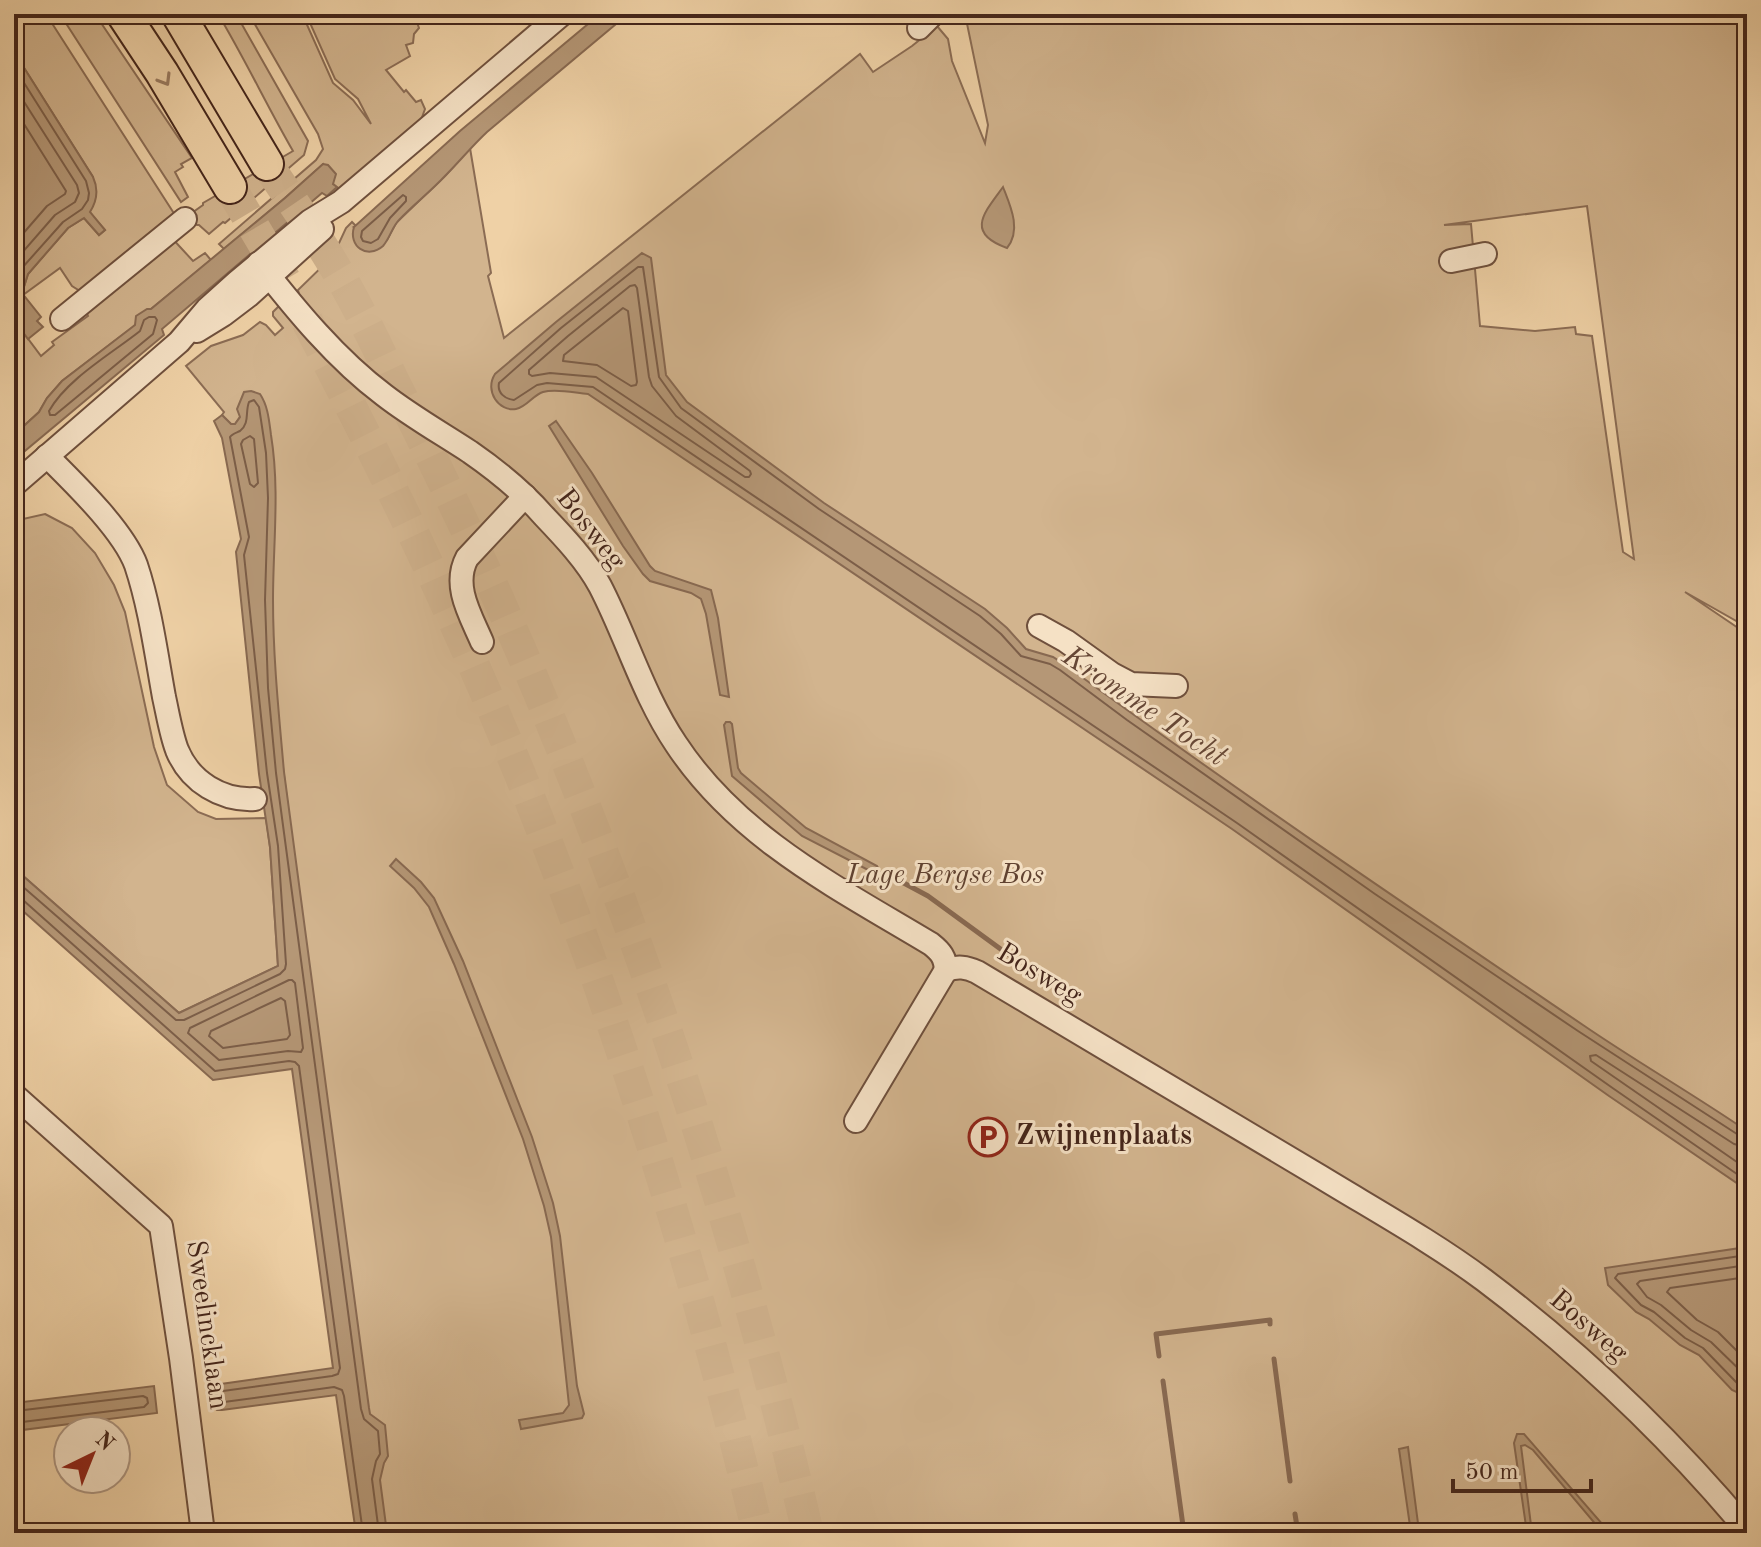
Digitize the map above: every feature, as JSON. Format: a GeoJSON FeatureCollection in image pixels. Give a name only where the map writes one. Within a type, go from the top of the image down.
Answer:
{"type":"FeatureCollection","features":[{"type":"Feature","properties":{"kind":"highway"},"geometry":{"type":"LineString","coordinates":[[123,14],[230,187]]}},
{"type":"Feature","properties":{"kind":"highway"},"geometry":{"type":"LineString","coordinates":[[178,14],[267,164]]}},
{"type":"Feature","properties":{"kind":"street"},"geometry":{"type":"LineString","coordinates":[[14,485],[179,342],[223,315],[264,270],[318,234],[341,202],[551,17]]}},
{"type":"Feature","properties":{"kind":"street"},"geometry":{"type":"LineString","coordinates":[[62,319],[185,219]]}},
{"type":"Feature","properties":{"kind":"street"},"geometry":{"type":"LineString","coordinates":[[1451,261],[1485,254]]}},
{"type":"Feature","properties":{"kind":"street","name":"Bosweg"},"geometry":{"type":"LineString","coordinates":[[264,270],[346,362],[383,395],[471,453],[525,496],[574,549],[598,584],[656,711],[676,745],[702,780],[739,818],[785,854],[931,944],[940,951],[946,970],[965,967],[977,972],[1303,1166],[1475,1273],[1561,1341],[1625,1399],[1703,1478],[1747,1530]]}},
{"type":"Feature","properties":{"kind":"street"},"geometry":{"type":"LineString","coordinates":[[47,456],[112,525],[135,562],[178,753],[205,786],[223,796],[255,799]]}},
{"type":"Feature","properties":{"kind":"street"},"geometry":{"type":"LineString","coordinates":[[482,642],[465,601],[460,575],[462,567],[525,496]]}},
{"type":"Feature","properties":{"kind":"street"},"geometry":{"type":"LineString","coordinates":[[1039,626],[1131,684],[1176,686]]}},
{"type":"Feature","properties":{"kind":"street"},"geometry":{"type":"LineString","coordinates":[[856,1121],[946,970]]}},
{"type":"Feature","properties":{"kind":"street","name":"Sweelincklaan"},"geometry":{"type":"LineString","coordinates":[[14,1095],[161,1226],[203,1533]]}},
{"type":"Feature","properties":{"kind":"green space"},"geometry":{"type":"Polygon","coordinates":[[[14,14],[46,14],[175,215],[80,291],[72,286],[60,268],[22,293],[28,274],[68,228],[84,218],[99,235],[105,230],[89,212],[93,177],[14,52],[14,14]]]}},
{"type":"Feature","properties":{"kind":"green space"},"geometry":{"type":"Polygon","coordinates":[[[60,14],[95,14],[192,158],[175,172],[188,197],[181,202],[60,14]]]}},
{"type":"Feature","properties":{"kind":"green space"},"geometry":{"type":"Polygon","coordinates":[[[218,14],[236,14],[308,141],[304,155],[209,234],[189,215],[203,203],[293,151],[218,14]]]}},
{"type":"Feature","properties":{"kind":"green space"},"geometry":{"type":"Polygon","coordinates":[[[249,14],[290,14],[299,20],[304,18],[333,83],[353,100],[371,124],[358,99],[335,79],[306,14],[414,14],[419,28],[414,34],[413,43],[406,45],[410,56],[386,70],[404,92],[406,90],[416,102],[421,100],[425,109],[421,120],[340,190],[333,184],[323,164],[224,249],[219,244],[316,160],[323,149],[318,134],[249,14]]]}},
{"type":"Feature","properties":{"kind":"green space","name":"Lage Bergse Bos"},"geometry":{"type":"Polygon","coordinates":[[[965,14],[1747,14],[1747,627],[1685,592],[1747,634],[1747,1533],[377,1533],[240,417],[235,424],[231,424],[186,366],[211,346],[243,335],[260,322],[275,335],[283,328],[273,312],[281,304],[300,298],[298,290],[333,256],[352,222],[354,227],[387,240],[396,223],[470,148],[491,273],[488,276],[504,338],[860,54],[873,72],[937,26],[948,39],[952,61],[985,143],[988,125],[965,14]],[[1587,206],[1444,225],[1471,224],[1480,326],[1535,331],[1575,327],[1576,334],[1592,336],[1623,552],[1634,559],[1587,206]]]}},
{"type":"Feature","properties":{"kind":"green space"},"geometry":{"type":"Polygon","coordinates":[[[170,236],[193,261],[205,253],[211,260],[133,327],[62,381],[39,412],[14,435],[14,320],[41,356],[54,345],[52,342],[88,316],[86,311],[170,236]]]}},
{"type":"Feature","properties":{"kind":"green space"},"geometry":{"type":"Polygon","coordinates":[[[45,514],[72,528],[95,553],[114,585],[125,612],[154,747],[167,785],[198,812],[216,819],[266,818],[278,966],[179,1013],[14,868],[14,521],[45,514]]]}},
{"type":"Feature","properties":{"kind":"water"},"geometry":{"type":"Polygon","coordinates":[[[600,14],[628,14],[487,132],[399,220],[383,246],[371,252],[356,245],[354,227],[460,131],[600,14]]]}},
{"type":"Feature","properties":{"kind":"water"},"geometry":{"type":"Polygon","coordinates":[[[14,52],[93,177],[96,195],[90,212],[105,230],[99,235],[84,218],[68,228],[28,274],[22,293],[41,317],[37,321],[43,327],[28,339],[14,320],[14,52]]]}},
{"type":"Feature","properties":{"kind":"water"},"geometry":{"type":"Polygon","coordinates":[[[323,164],[336,174],[333,184],[337,187],[327,196],[322,193],[162,329],[164,335],[14,460],[14,435],[39,412],[62,381],[135,325],[136,316],[151,309],[323,164]]]}},
{"type":"Feature","properties":{"kind":"water"},"geometry":{"type":"Polygon","coordinates":[[[1003,187],[1014,226],[1007,248],[986,236],[982,229],[985,214],[1003,187]]]}},
{"type":"Feature","properties":{"kind":"water"},"geometry":{"type":"Polygon","coordinates":[[[642,253],[651,258],[666,375],[687,402],[824,503],[985,609],[1026,649],[1053,657],[1064,664],[1387,892],[1603,1039],[1747,1131],[1747,1190],[1232,829],[588,394],[548,391],[516,409],[499,404],[491,387],[495,374],[642,253]]]}},
{"type":"Feature","properties":{"kind":"water"},"geometry":{"type":"Polygon","coordinates":[[[244,392],[260,394],[265,403],[274,456],[273,622],[284,772],[369,1408],[370,1414],[385,1425],[388,1456],[380,1480],[387,1533],[356,1533],[336,1395],[222,1410],[213,1407],[210,1391],[214,1385],[333,1368],[292,1069],[213,1080],[14,903],[14,868],[179,1013],[278,966],[270,847],[259,774],[236,552],[241,539],[222,438],[214,421],[222,415],[235,424],[240,417],[237,409],[244,392]]]}},
{"type":"Feature","properties":{"kind":"water"},"geometry":{"type":"Polygon","coordinates":[[[556,421],[650,566],[655,571],[711,590],[729,697],[720,695],[701,599],[650,581],[643,574],[549,426],[556,421]]]}},
{"type":"Feature","properties":{"kind":"water"},"geometry":{"type":"Polygon","coordinates":[[[726,722],[732,724],[741,773],[806,828],[877,866],[880,871],[874,873],[802,836],[732,776],[726,722]]]}},
{"type":"Feature","properties":{"kind":"water"},"geometry":{"type":"Polygon","coordinates":[[[396,859],[434,898],[463,961],[532,1137],[560,1236],[577,1386],[584,1414],[582,1418],[521,1429],[519,1420],[563,1413],[569,1405],[551,1237],[523,1139],[454,964],[429,907],[390,866],[396,859]]]}},
{"type":"Feature","properties":{"kind":"water"},"geometry":{"type":"Polygon","coordinates":[[[1747,1247],[1747,1397],[1732,1390],[1699,1355],[1680,1345],[1636,1312],[1608,1285],[1605,1268],[1747,1247]]]}},
{"type":"Feature","properties":{"kind":"water"},"geometry":{"type":"Polygon","coordinates":[[[14,1372],[18,1397],[23,1402],[154,1386],[157,1413],[132,1416],[52,1415],[52,1426],[14,1431],[14,1372]]]}},
{"type":"Feature","properties":{"kind":"water"},"geometry":{"type":"Polygon","coordinates":[[[1517,1434],[1524,1434],[1610,1533],[1603,1533],[1533,1450],[1525,1445],[1521,1446],[1532,1533],[1527,1533],[1514,1443],[1517,1434]]]}},
{"type":"Feature","properties":{"kind":"water"},"geometry":{"type":"Polygon","coordinates":[[[1408,1447],[1420,1533],[1411,1533],[1399,1449],[1408,1447]]]}},
{"type":"Feature","properties":{"kind":"waterway"},"geometry":{"type":"LineString","coordinates":[[900,881],[928,896],[1006,953],[1050,980]]}},
{"type":"Feature","properties":{"kind":"waterway"},"geometry":{"type":"LineString","coordinates":[[1159,1356],[1156,1334],[1270,1320],[1270,1324]]}},
{"type":"Feature","properties":{"kind":"waterway"},"geometry":{"type":"LineString","coordinates":[[1274,1359],[1290,1481]]}},
{"type":"Feature","properties":{"kind":"waterway"},"geometry":{"type":"LineString","coordinates":[[1163,1381],[1184,1533]]}},
{"type":"Feature","properties":{"kind":"waterway"},"geometry":{"type":"LineString","coordinates":[[1295,1514],[1298,1533]]}},
{"type":"Feature","properties":{"kind":"tunnel"},"geometry":{"type":"LineString","coordinates":[[267,164],[328,256],[374,339],[497,596],[592,825],[635,940],[712,1174],[779,1412],[808,1533]]}},
{"type":"Feature","properties":{"kind":"tunnel"},"geometry":{"type":"LineString","coordinates":[[230,187],[285,280]]}},
{"type":"Feature","properties":{"kind":"tunnel"},"geometry":{"type":"LineString","coordinates":[[307,321],[456,625],[510,749],[569,900],[659,1168],[712,1350],[758,1533]]}},
{"type":"Feature","properties":{"kind":"place","name":"Zwijnenplaats"},"geometry":{"type":"Point","coordinates":[988,1137]}},
{"type":"Feature","properties":{"kind":"water label","name":"Kromme Tocht"},"geometry":{"type":"Point","coordinates":[1144,707]}}]}
